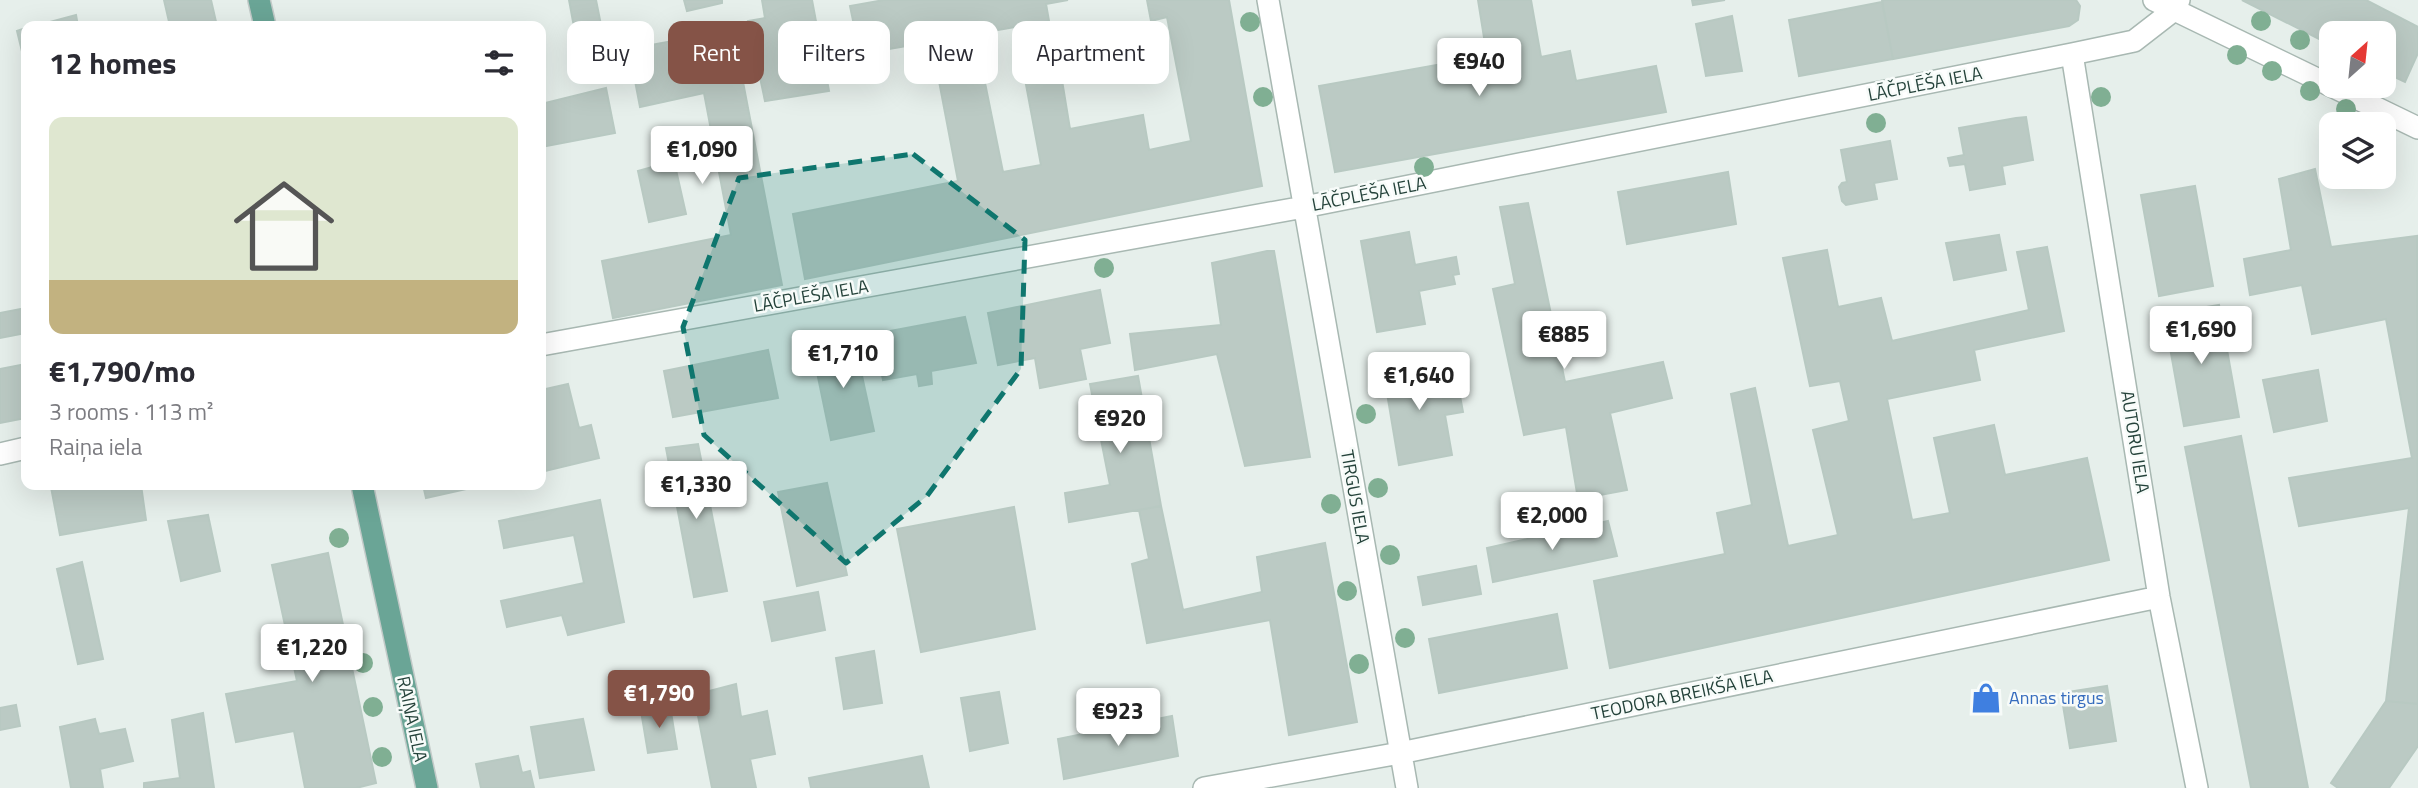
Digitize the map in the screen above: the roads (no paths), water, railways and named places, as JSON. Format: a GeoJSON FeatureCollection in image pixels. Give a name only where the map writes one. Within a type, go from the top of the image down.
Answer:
{"type":"FeatureCollection","features":[{"type":"Feature","properties":{"kind":"main road"},"geometry":{"type":"LineString","coordinates":[[259,0],[264,21]]}},
{"type":"Feature","properties":{"kind":"main road","name":"RAIŅA IELA"},"geometry":{"type":"LineString","coordinates":[[363,490],[427,788]]}},
{"type":"Feature","properties":{"kind":"street","name":"TIRGUS IELA"},"geometry":{"type":"LineString","coordinates":[[1268,0],[1407,788]]}},
{"type":"Feature","properties":{"kind":"street"},"geometry":{"type":"LineString","coordinates":[[2154,0],[2177,5],[2418,128]]}},
{"type":"Feature","properties":{"kind":"street","name":"LĀČPLĒŠA IELA"},"geometry":{"type":"LineString","coordinates":[[546,344],[1304,207],[2073,54],[2134,41],[2177,5]]}},
{"type":"Feature","properties":{"kind":"street","name":"AUTORU IELA"},"geometry":{"type":"LineString","coordinates":[[2073,54],[2159,597],[2197,788]]}},
{"type":"Feature","properties":{"kind":"street"},"geometry":{"type":"LineString","coordinates":[[0,454],[21,449]]}},
{"type":"Feature","properties":{"kind":"street","name":"TEODORA BREIKŠA IELA"},"geometry":{"type":"LineString","coordinates":[[1204,788],[1400,753],[2159,597]]}},
{"type":"Feature","properties":{"kind":"place","name":"Annas tirgus"},"geometry":{"type":"Point","coordinates":[1986,698]}}]}
